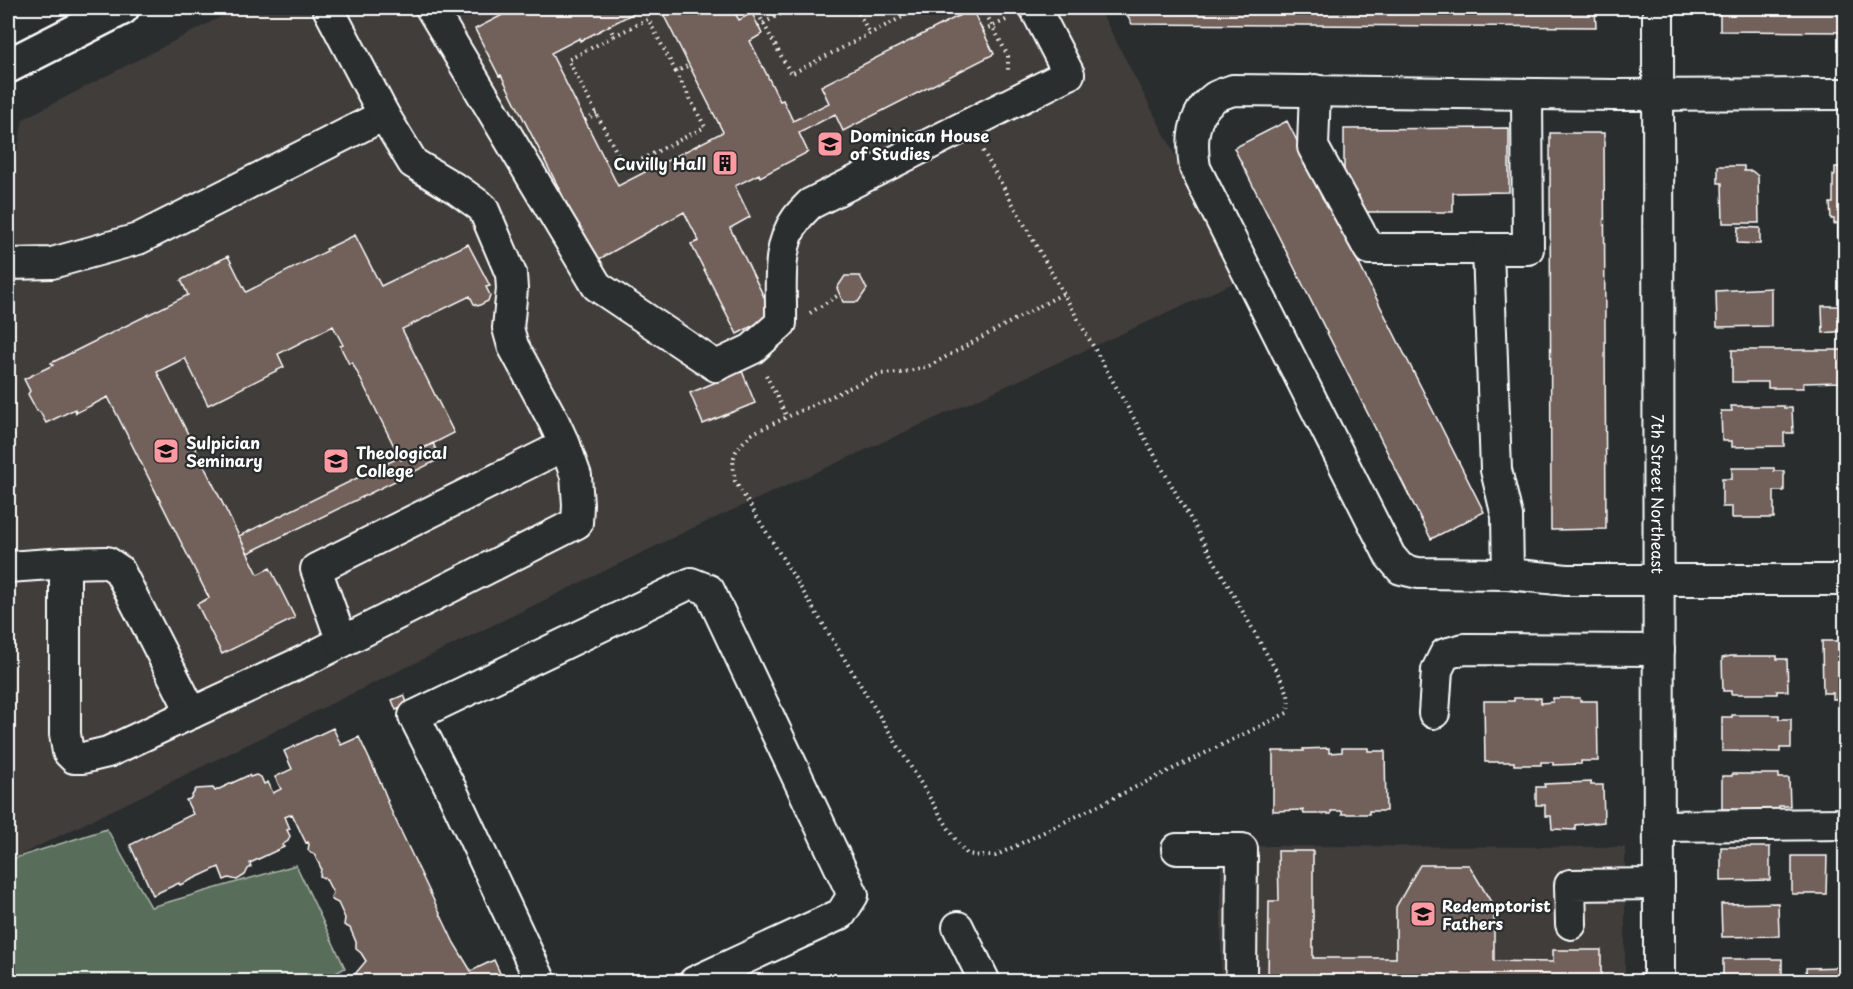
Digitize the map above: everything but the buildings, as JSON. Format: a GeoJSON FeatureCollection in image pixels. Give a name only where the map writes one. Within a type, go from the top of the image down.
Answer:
{"type":"FeatureCollection","features":[{"type":"Feature","properties":{"kind":"main road"},"geometry":{"type":"LineString","coordinates":[[8,66],[122,8]]}},
{"type":"Feature","properties":{"kind":"street"},"geometry":{"type":"LineString","coordinates":[[64,563],[64,734],[68,752],[74,758],[83,758],[108,752],[342,642],[577,523],[576,476],[554,422],[513,346],[508,328],[512,289],[511,274],[483,208],[413,163],[384,115],[328,8]]}},
{"type":"Feature","properties":{"kind":"street"},"geometry":{"type":"LineString","coordinates":[[431,8],[597,286],[717,366],[753,349],[781,323],[782,253],[790,228],[810,204],[1069,74],[1035,8]]}},
{"type":"Feature","properties":{"kind":"street","name":"7th Street Northeast"},"geometry":{"type":"LineString","coordinates":[[1658,8],[1659,981]]}},
{"type":"Feature","properties":{"kind":"street"},"geometry":{"type":"LineString","coordinates":[[1845,94],[1527,94],[1233,90],[1215,98],[1201,113],[1193,131],[1192,150],[1196,168],[1390,556],[1401,569],[1418,573],[1508,574],[1566,579],[1845,580]]}},
{"type":"Feature","properties":{"kind":"street"},"geometry":{"type":"LineString","coordinates":[[1315,90],[1313,147],[1369,249],[1528,249],[1527,94]]}},
{"type":"Feature","properties":{"kind":"street"},"geometry":{"type":"LineString","coordinates":[[8,264],[52,263],[138,239],[384,115]]}},
{"type":"Feature","properties":{"kind":"street"},"geometry":{"type":"LineString","coordinates":[[1488,250],[1497,470],[1507,516],[1508,574]]}},
{"type":"Feature","properties":{"kind":"street"},"geometry":{"type":"LineString","coordinates":[[342,642],[316,569],[565,445]]}},
{"type":"Feature","properties":{"kind":"street"},"geometry":{"type":"LineString","coordinates":[[8,567],[107,562],[119,570],[192,713]]}},
{"type":"Feature","properties":{"kind":"street"},"geometry":{"type":"LineString","coordinates":[[541,981],[414,716],[691,583],[709,590],[853,895],[842,914],[694,981]]}},
{"type":"Feature","properties":{"kind":"street"},"geometry":{"type":"LineString","coordinates":[[1434,713],[1437,670],[1445,654],[1464,649],[1659,650]]}},
{"type":"Feature","properties":{"kind":"street"},"geometry":{"type":"LineString","coordinates":[[1659,826],[1845,824]]}},
{"type":"Feature","properties":{"kind":"street"},"geometry":{"type":"LineString","coordinates":[[1176,849],[1242,849],[1240,981]]}},
{"type":"Feature","properties":{"kind":"street"},"geometry":{"type":"LineString","coordinates":[[1571,924],[1570,885],[1659,884]]}},
{"type":"Feature","properties":{"kind":"street"},"geometry":{"type":"LineString","coordinates":[[958,927],[985,981]]}},
{"type":"Feature","properties":{"kind":"path"},"geometry":{"type":"LineString","coordinates":[[755,8],[791,74],[920,8]]}},
{"type":"Feature","properties":{"kind":"path"},"geometry":{"type":"LineString","coordinates":[[758,26],[792,8]]}},
{"type":"Feature","properties":{"kind":"path"},"geometry":{"type":"LineString","coordinates":[[856,8],[870,34]]}},
{"type":"Feature","properties":{"kind":"path"},"geometry":{"type":"LineString","coordinates":[[983,8],[1008,56],[1009,70],[1002,76]]}},
{"type":"Feature","properties":{"kind":"path"},"geometry":{"type":"LineString","coordinates":[[648,19],[705,127],[625,168],[568,60],[614,36],[648,19]]}},
{"type":"Feature","properties":{"kind":"path"},"geometry":{"type":"LineString","coordinates":[[609,26],[614,36]]}},
{"type":"Feature","properties":{"kind":"path"},"geometry":{"type":"LineString","coordinates":[[676,72],[689,65]]}},
{"type":"Feature","properties":{"kind":"path"},"geometry":{"type":"LineString","coordinates":[[585,120],[597,113]]}},
{"type":"Feature","properties":{"kind":"path"},"geometry":{"type":"LineString","coordinates":[[968,124],[1064,293],[1282,681],[1290,696],[1290,704],[1287,713],[995,856],[967,854],[957,842],[735,482],[732,464],[736,448],[753,433],[879,374],[900,373],[928,366],[1064,293]]}},
{"type":"Feature","properties":{"kind":"path"},"geometry":{"type":"LineString","coordinates":[[753,349],[787,417]]}},
{"type":"Feature","properties":{"kind":"shaded area"},"geometry":{"type":"Polygon","coordinates":[[[238,8],[1099,8],[1240,280],[693,528],[12,859],[14,505],[10,191],[23,119],[238,8]]]}},
{"type":"Feature","properties":{"kind":"shaded area","name":"Redemptorist Fathers"},"geometry":{"type":"Polygon","coordinates":[[[1221,846],[1625,847],[1625,981],[1221,982],[1221,846]]]}},
{"type":"Feature","properties":{"kind":"green space"},"geometry":{"type":"Polygon","coordinates":[[[107,829],[151,907],[296,865],[345,968],[320,982],[12,981],[12,859],[107,829]]]}},
{"type":"Feature","properties":{"kind":"place","name":"Dominican House of Studies"},"geometry":{"type":"Point","coordinates":[830,144]}},
{"type":"Feature","properties":{"kind":"place","name":"Cuvilly Hall"},"geometry":{"type":"Point","coordinates":[725,163]}},
{"type":"Feature","properties":{"kind":"place","name":"Sulpician Seminary"},"geometry":{"type":"Point","coordinates":[166,451]}},
{"type":"Feature","properties":{"kind":"place","name":"Theological College"},"geometry":{"type":"Point","coordinates":[336,461]}},
{"type":"Feature","properties":{"kind":"place","name":"Redemptorist Fathers"},"geometry":{"type":"Point","coordinates":[1423,914]}}]}
